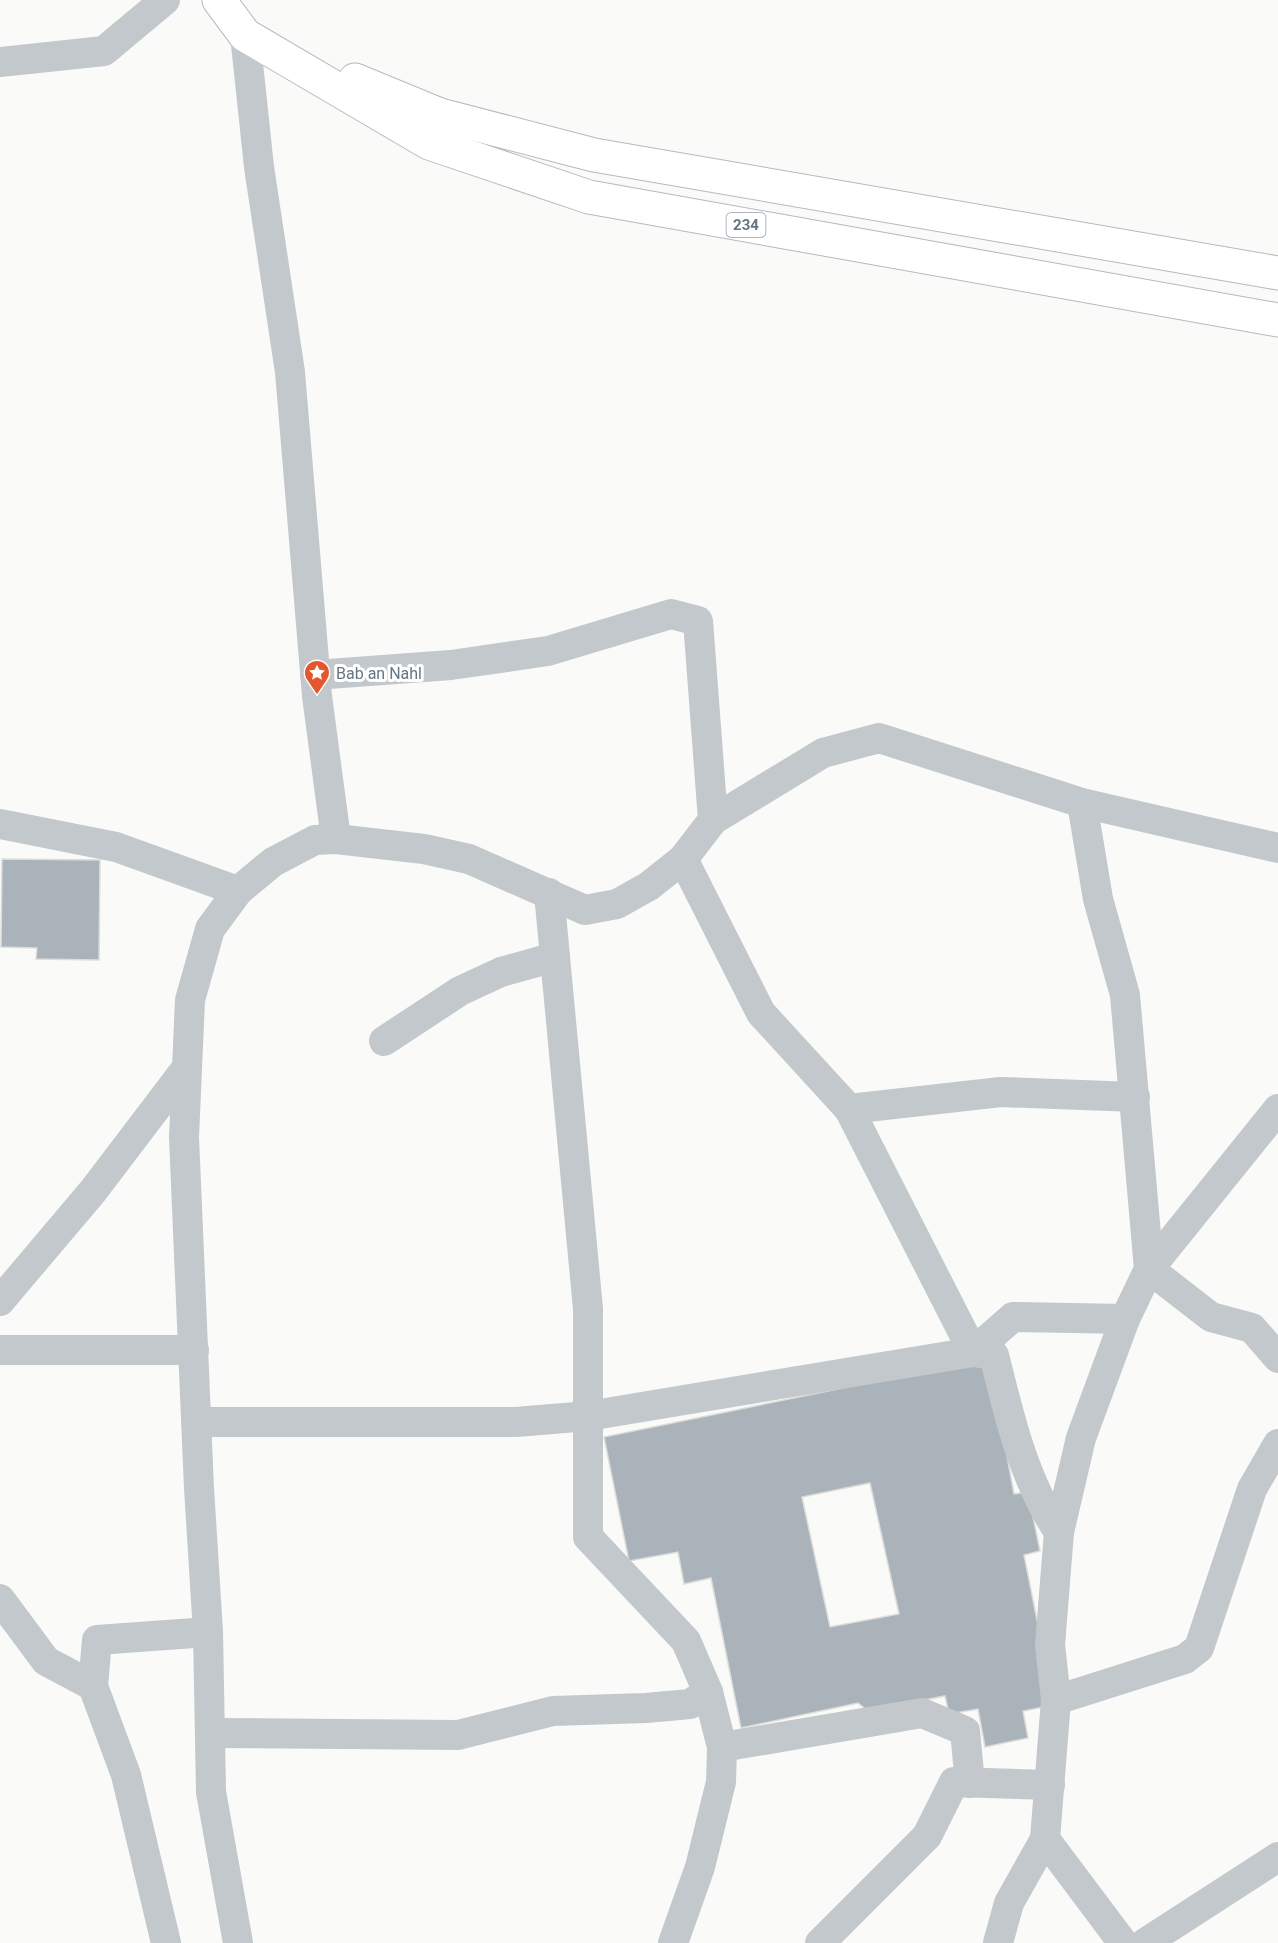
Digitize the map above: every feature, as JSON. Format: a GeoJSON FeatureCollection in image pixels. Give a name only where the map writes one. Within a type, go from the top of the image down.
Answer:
{"type":"FeatureCollection","features":[{"type":"Feature","properties":{"kind":"main road","name":"234"},"geometry":{"type":"LineString","coordinates":[[219,0],[245,35],[429,143],[589,197],[1278,320]]}},
{"type":"Feature","properties":{"kind":"main road"},"geometry":{"type":"LineString","coordinates":[[245,35],[440,115],[594,155],[1278,273]]}},
{"type":"Feature","properties":{"kind":"street"},"geometry":{"type":"LineString","coordinates":[[0,62],[104,51],[165,0]]}},
{"type":"Feature","properties":{"kind":"street"},"geometry":{"type":"LineString","coordinates":[[245,35],[259,167],[290,372],[315,675],[336,839]]}},
{"type":"Feature","properties":{"kind":"street"},"geometry":{"type":"LineString","coordinates":[[315,675],[451,665],[548,651],[671,614],[698,621],[713,820]]}},
{"type":"Feature","properties":{"kind":"street"},"geometry":{"type":"LineString","coordinates":[[238,1943],[211,1792],[208,1632],[184,1137],[185,1070],[190,1000],[210,929],[238,891],[273,862],[315,840],[336,839],[424,849],[470,859],[585,910],[617,904],[649,886],[683,859],[713,820],[823,753],[879,738],[1082,803],[1278,848]]}},
{"type":"Feature","properties":{"kind":"street"},"geometry":{"type":"LineString","coordinates":[[1082,803],[1098,900],[1125,995],[1149,1269],[1210,1317],[1252,1328],[1278,1358]]}},
{"type":"Feature","properties":{"kind":"street"},"geometry":{"type":"LineString","coordinates":[[0,824],[116,847],[238,891]]}},
{"type":"Feature","properties":{"kind":"street"},"geometry":{"type":"LineString","coordinates":[[683,859],[760,1013],[849,1109],[973,1352]]}},
{"type":"Feature","properties":{"kind":"street"},"geometry":{"type":"LineString","coordinates":[[549,893],[588,1309],[588,1537],[686,1641],[708,1692],[722,1747],[721,1782],[716,1803],[700,1867],[673,1943]]}},
{"type":"Feature","properties":{"kind":"street"},"geometry":{"type":"LineString","coordinates":[[384,1041],[460,992],[501,972],[555,957]]}},
{"type":"Feature","properties":{"kind":"street"},"geometry":{"type":"LineString","coordinates":[[0,1301],[93,1191],[185,1070]]}},
{"type":"Feature","properties":{"kind":"street"},"geometry":{"type":"LineString","coordinates":[[849,1109],[1001,1092],[1135,1097]]}},
{"type":"Feature","properties":{"kind":"street"},"geometry":{"type":"LineString","coordinates":[[998,1943],[1009,1903],[1045,1839],[1056,1700],[1050,1645],[1059,1532],[1082,1438],[1125,1319],[1149,1269],[1278,1109]]}},
{"type":"Feature","properties":{"kind":"street"},"geometry":{"type":"LineString","coordinates":[[973,1352],[1012,1317],[1125,1319]]}},
{"type":"Feature","properties":{"kind":"street"},"geometry":{"type":"LineString","coordinates":[[0,1350],[194,1350]]}},
{"type":"Feature","properties":{"kind":"street"},"geometry":{"type":"LineString","coordinates":[[197,1422],[516,1422],[588,1416],[973,1352],[994,1355],[1011,1422],[1041,1506],[1059,1532]]}},
{"type":"Feature","properties":{"kind":"street"},"geometry":{"type":"LineString","coordinates":[[1056,1700],[1185,1659],[1199,1648],[1252,1489],[1278,1444]]}},
{"type":"Feature","properties":{"kind":"street"},"geometry":{"type":"LineString","coordinates":[[0,1599],[46,1661],[93,1686]]}},
{"type":"Feature","properties":{"kind":"street"},"geometry":{"type":"LineString","coordinates":[[166,1943],[126,1775],[93,1686],[97,1640],[208,1632]]}},
{"type":"Feature","properties":{"kind":"street"},"geometry":{"type":"LineString","coordinates":[[210,1733],[458,1735],[553,1711],[690,1704],[708,1692]]}},
{"type":"Feature","properties":{"kind":"street"},"geometry":{"type":"LineString","coordinates":[[722,1747],[922,1713],[964,1731],[970,1783]]}},
{"type":"Feature","properties":{"kind":"street"},"geometry":{"type":"LineString","coordinates":[[820,1943],[927,1836],[954,1782],[1050,1785]]}},
{"type":"Feature","properties":{"kind":"street"},"geometry":{"type":"LineString","coordinates":[[1045,1839],[1124,1943]]}},
{"type":"Feature","properties":{"kind":"street"},"geometry":{"type":"LineString","coordinates":[[1144,1943],[1278,1857]]}},
{"type":"Feature","properties":{"kind":"building"},"geometry":{"type":"Polygon","coordinates":[[[2,859],[100,860],[99,960],[36,959],[37,948],[1,947],[2,859]]]}},
{"type":"Feature","properties":{"kind":"building"},"geometry":{"type":"Polygon","coordinates":[[[989,1358],[1014,1494],[1028,1492],[1040,1551],[1024,1555],[1054,1705],[1023,1711],[1028,1738],[985,1747],[978,1709],[949,1714],[945,1696],[868,1711],[858,1703],[741,1728],[711,1578],[684,1584],[678,1552],[629,1561],[604,1437],[989,1358]],[[870,1483],[802,1497],[830,1627],[899,1614],[870,1483]]]}},
{"type":"Feature","properties":{"kind":"place","name":"Bab an Nahl"},"geometry":{"type":"Point","coordinates":[317,696]}}]}
